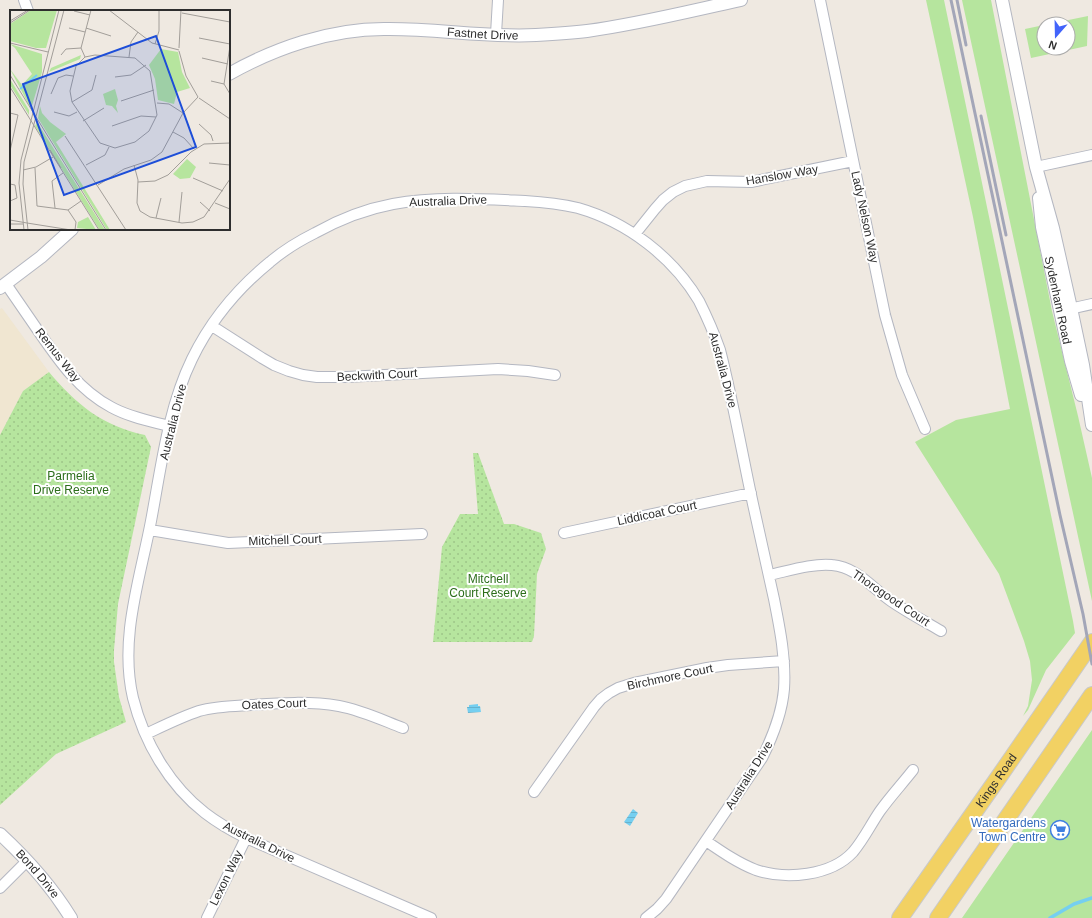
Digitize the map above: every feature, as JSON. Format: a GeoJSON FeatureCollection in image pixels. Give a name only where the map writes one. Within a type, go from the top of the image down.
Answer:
{"type":"FeatureCollection","features":[{"type":"Feature","properties":{"kind":"main road","name":"Kings Road"},"geometry":{"type":"LineString","coordinates":[[900,918],[1092,642]]}},
{"type":"Feature","properties":{"kind":"main road"},"geometry":{"type":"LineString","coordinates":[[938,918],[1092,695]]}},
{"type":"Feature","properties":{"kind":"street"},"geometry":{"type":"LineString","coordinates":[[24,0],[28,10]]}},
{"type":"Feature","properties":{"kind":"street"},"geometry":{"type":"LineString","coordinates":[[496,34],[498,0]]}},
{"type":"Feature","properties":{"kind":"street","name":"Fastnet Drive"},"geometry":{"type":"LineString","coordinates":[[230,73],[260,58],[290,46],[343,33],[383,29],[533,35],[586,31],[639,22],[741,0]]}},
{"type":"Feature","properties":{"kind":"street","name":"Lady Nelson Way"},"geometry":{"type":"LineString","coordinates":[[820,0],[892,339],[902,375],[925,429]]}},
{"type":"Feature","properties":{"kind":"street","name":"Sydenham Road"},"geometry":{"type":"LineString","coordinates":[[1002,0],[1036,167],[1042,227],[1065,309],[1083,365],[1092,425]]}},
{"type":"Feature","properties":{"kind":"street"},"geometry":{"type":"LineString","coordinates":[[1036,167],[1092,156]]}},
{"type":"Feature","properties":{"kind":"street","name":"Hanslow Way"},"geometry":{"type":"LineString","coordinates":[[635,234],[663,200],[673,192],[685,186],[707,181],[751,182],[853,161]]}},
{"type":"Feature","properties":{"kind":"street","name":"Australia Drive"},"geometry":{"type":"LineString","coordinates":[[431,918],[246,838],[211,817],[189,798],[164,768],[146,734],[134,700],[130,676],[129,652],[132,611],[150,530],[174,405],[185,374],[212,326],[247,283],[270,262],[299,241],[335,222],[364,211],[392,204],[431,199],[452,199],[558,204],[593,213],[635,234],[671,265],[698,300],[712,327],[723,360],[781,637],[784,661],[784,690],[782,705],[774,733],[755,770],[666,899],[646,918]]}},
{"type":"Feature","properties":{"kind":"street"},"geometry":{"type":"LineString","coordinates":[[3,286],[41,257],[71,230]]}},
{"type":"Feature","properties":{"kind":"street","name":"Remus Way"},"geometry":{"type":"LineString","coordinates":[[3,286],[54,354],[73,377],[91,394],[111,407],[128,414],[169,426]]}},
{"type":"Feature","properties":{"kind":"street"},"geometry":{"type":"LineString","coordinates":[[1065,309],[1092,304]]}},
{"type":"Feature","properties":{"kind":"street","name":"Sydenham Road"},"geometry":{"type":"LineString","coordinates":[[1065,309],[1071,360],[1092,430]]}},
{"type":"Feature","properties":{"kind":"street","name":"Beckwith Court"},"geometry":{"type":"LineString","coordinates":[[212,326],[274,365],[296,373],[317,377],[347,377],[498,369],[555,375]]}},
{"type":"Feature","properties":{"kind":"street","name":"Liddicoat Court"},"geometry":{"type":"LineString","coordinates":[[564,533],[751,493]]}},
{"type":"Feature","properties":{"kind":"street","name":"Mitchell Court"},"geometry":{"type":"LineString","coordinates":[[150,530],[228,543],[422,534]]}},
{"type":"Feature","properties":{"kind":"street","name":"Thorogood Court"},"geometry":{"type":"LineString","coordinates":[[769,575],[816,566],[833,565],[841,567],[860,576],[891,601],[941,631]]}},
{"type":"Feature","properties":{"kind":"street","name":"Birchmore Court"},"geometry":{"type":"LineString","coordinates":[[534,792],[594,707],[609,692],[634,683],[707,668],[784,661]]}},
{"type":"Feature","properties":{"kind":"street","name":"Oates Court"},"geometry":{"type":"LineString","coordinates":[[146,734],[200,711],[222,707],[283,703],[315,703],[340,706],[361,712],[403,728]]}},
{"type":"Feature","properties":{"kind":"street"},"geometry":{"type":"LineString","coordinates":[[706,841],[733,859],[764,872],[790,875],[809,874],[824,871],[836,866],[852,852],[887,802],[913,770]]}},
{"type":"Feature","properties":{"kind":"street","name":"Bond Drive"},"geometry":{"type":"LineString","coordinates":[[0,834],[44,880],[71,918]]}},
{"type":"Feature","properties":{"kind":"street","name":"Lexon Way"},"geometry":{"type":"LineString","coordinates":[[207,918],[246,838]]}},
{"type":"Feature","properties":{"kind":"street"},"geometry":{"type":"LineString","coordinates":[[0,888],[27,861]]}},
{"type":"Feature","properties":{"kind":"shaded area"},"geometry":{"type":"Polygon","coordinates":[[[2,308],[49,372],[23,391],[0,435],[0,309],[2,308]]]}},
{"type":"Feature","properties":{"kind":"green space"},"geometry":{"type":"Polygon","coordinates":[[[926,0],[944,0],[1075,633],[1046,670],[1028,710],[1023,716],[1028,706],[1032,680],[1030,661],[999,574],[915,442],[956,420],[1010,409],[973,217],[926,0]]]}},
{"type":"Feature","properties":{"kind":"green space"},"geometry":{"type":"Polygon","coordinates":[[[962,0],[991,0],[1052,311],[1092,478],[1092,601],[962,0]]]}},
{"type":"Feature","properties":{"kind":"green space"},"geometry":{"type":"Polygon","coordinates":[[[1088,16],[1087,46],[1076,48],[1076,18],[1088,16]]]}},
{"type":"Feature","properties":{"kind":"green space"},"geometry":{"type":"Polygon","coordinates":[[[1036,27],[1036,56],[1040,56],[1031,58],[1025,29],[1036,27]]]}},
{"type":"Feature","properties":{"kind":"green space","name":"Parmelia Drive Reserve"},"geometry":{"type":"Polygon","coordinates":[[[49,372],[80,404],[103,420],[130,431],[145,435],[151,447],[118,604],[114,662],[119,697],[126,722],[56,754],[0,805],[0,435],[23,391],[49,372]]]}},
{"type":"Feature","properties":{"kind":"green space","name":"Mitchell Court Reserve"},"geometry":{"type":"Polygon","coordinates":[[[473,453],[478,453],[504,524],[514,524],[541,533],[546,549],[537,574],[534,636],[532,642],[433,642],[442,547],[460,514],[478,514],[473,453]]]}},
{"type":"Feature","properties":{"kind":"green space","name":"Watergardens Town Centre"},"geometry":{"type":"Polygon","coordinates":[[[1092,730],[1092,918],[962,918],[1092,730]]]}},
{"type":"Feature","properties":{"kind":"water"},"geometry":{"type":"Polygon","coordinates":[[[478,704],[481,712],[468,713],[467,707],[469,707],[469,705],[478,704]]]}},
{"type":"Feature","properties":{"kind":"water"},"geometry":{"type":"Polygon","coordinates":[[[633,809],[638,813],[630,826],[624,822],[633,809]]]}},
{"type":"Feature","properties":{"kind":"waterway"},"geometry":{"type":"LineString","coordinates":[[1050,918],[1074,904],[1092,898]]}},
{"type":"Feature","properties":{"kind":"railway"},"geometry":{"type":"LineString","coordinates":[[951,0],[1060,515],[1083,614],[1092,664]]}},
{"type":"Feature","properties":{"kind":"railway"},"geometry":{"type":"LineString","coordinates":[[957,0],[966,45]]}},
{"type":"Feature","properties":{"kind":"railway"},"geometry":{"type":"LineString","coordinates":[[981,116],[1006,235]]}},
{"type":"Feature","properties":{"kind":"place","name":"Watergardens Town Centre"},"geometry":{"type":"Point","coordinates":[1060,830]}}]}
